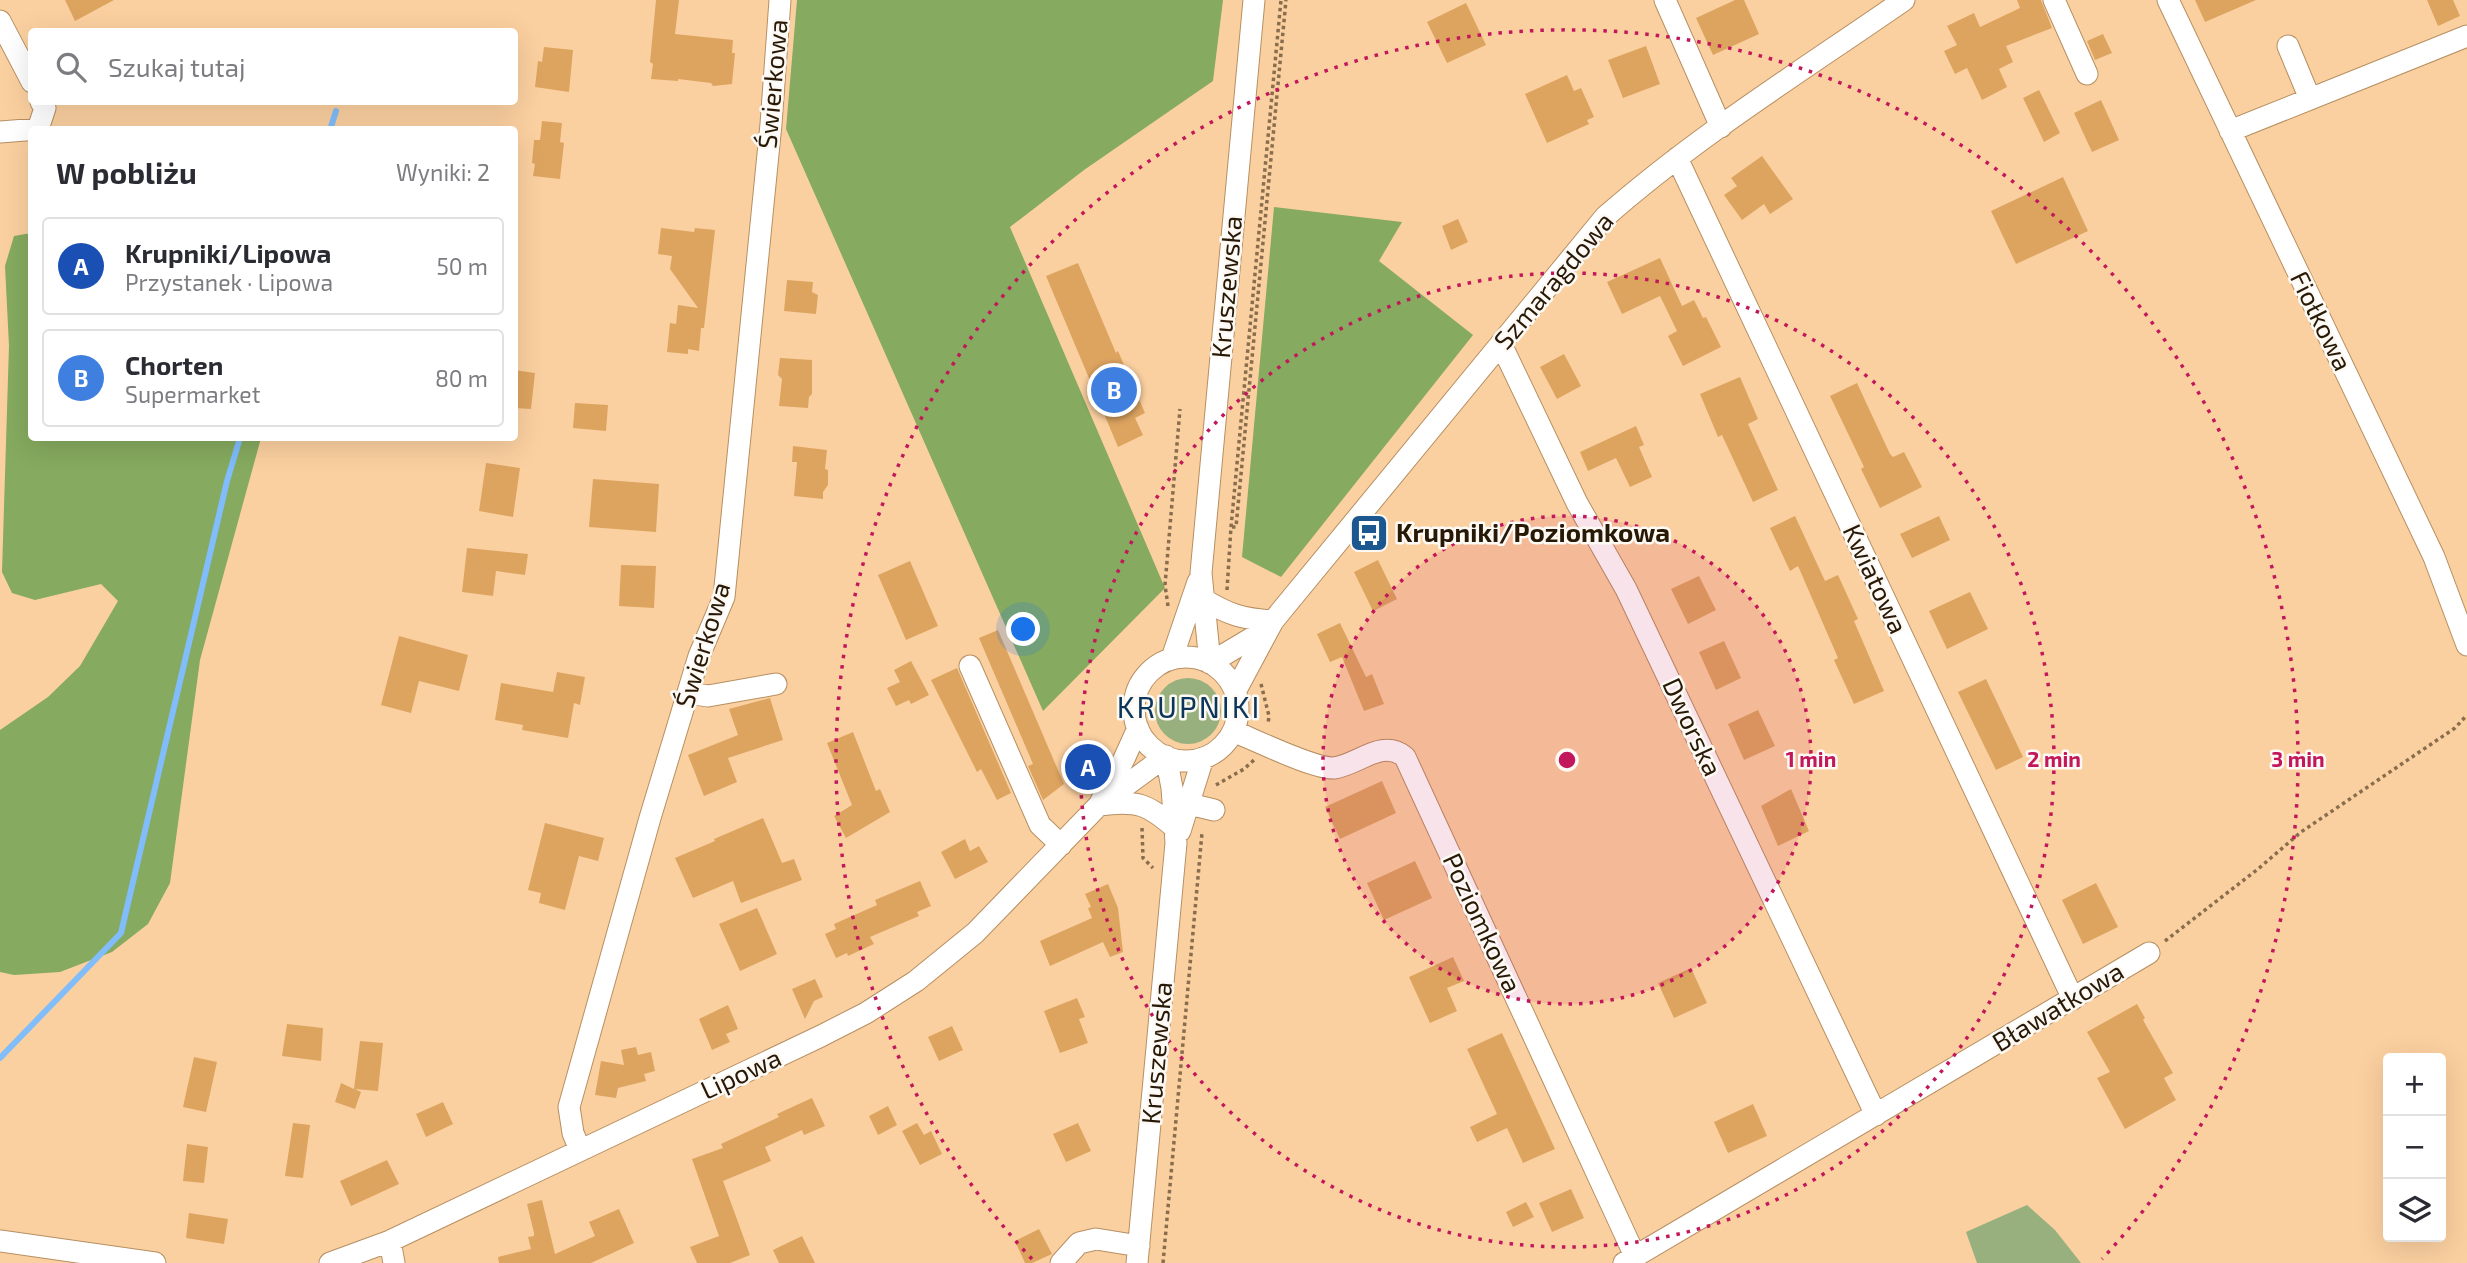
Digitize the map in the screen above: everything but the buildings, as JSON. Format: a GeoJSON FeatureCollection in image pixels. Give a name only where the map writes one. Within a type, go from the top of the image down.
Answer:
{"type":"FeatureCollection","features":[{"type":"Feature","properties":{"kind":"street","name":"Świerkowa"},"geometry":{"type":"LineString","coordinates":[[580,1150],[573,1133],[569,1107],[699,656],[724,597],[771,124],[780,0]]}},
{"type":"Feature","properties":{"kind":"street","name":"Kruszewska"},"geometry":{"type":"LineString","coordinates":[[1210,663],[1201,573],[1254,0]]}},
{"type":"Feature","properties":{"kind":"street"},"geometry":{"type":"LineString","coordinates":[[1665,0],[1721,127]]}},
{"type":"Feature","properties":{"kind":"street","name":"Szmaragdowa"},"geometry":{"type":"LineString","coordinates":[[1236,690],[1270,625],[1605,217],[1642,184],[1676,159],[1904,0]]}},
{"type":"Feature","properties":{"kind":"street"},"geometry":{"type":"LineString","coordinates":[[2054,0],[2087,74]]}},
{"type":"Feature","properties":{"kind":"street","name":"Fiołkowa"},"geometry":{"type":"LineString","coordinates":[[2168,0],[2434,557],[2467,645]]}},
{"type":"Feature","properties":{"kind":"street"},"geometry":{"type":"LineString","coordinates":[[0,21],[28,74]]}},
{"type":"Feature","properties":{"kind":"street"},"geometry":{"type":"LineString","coordinates":[[2230,131],[2467,36]]}},
{"type":"Feature","properties":{"kind":"street"},"geometry":{"type":"LineString","coordinates":[[2288,47],[2309,99]]}},
{"type":"Feature","properties":{"kind":"street"},"geometry":{"type":"LineString","coordinates":[[39,126],[45,108],[43,105]]}},
{"type":"Feature","properties":{"kind":"street"},"geometry":{"type":"LineString","coordinates":[[0,132],[28,130]]}},
{"type":"Feature","properties":{"kind":"street","name":"Kwiatowa"},"geometry":{"type":"LineString","coordinates":[[1676,159],[2073,999]]}},
{"type":"Feature","properties":{"kind":"street","name":"Dworska"},"geometry":{"type":"LineString","coordinates":[[1501,344],[1577,503],[1626,589],[1876,1115]]}},
{"type":"Feature","properties":{"kind":"street","name":"Kruszewska"},"geometry":{"type":"LineString","coordinates":[[1171,658],[1201,573]]}},
{"type":"Feature","properties":{"kind":"street"},"geometry":{"type":"LineString","coordinates":[[1203,599],[1235,616],[1270,625]]}},
{"type":"Feature","properties":{"kind":"street","name":"Szmaragdowa"},"geometry":{"type":"LineString","coordinates":[[1210,663],[1270,625]]}},
{"type":"Feature","properties":{"kind":"street"},"geometry":{"type":"LineString","coordinates":[[1193,657],[1210,663],[1222,671],[1236,690],[1238,711],[1233,731],[1217,750],[1203,758],[1188,761],[1166,757],[1149,745],[1138,728],[1134,707],[1136,693],[1152,669],[1171,658],[1193,657]]}},
{"type":"Feature","properties":{"kind":"street"},"geometry":{"type":"LineString","coordinates":[[970,666],[1040,825],[1061,845]]}},
{"type":"Feature","properties":{"kind":"street"},"geometry":{"type":"LineString","coordinates":[[688,693],[708,696],[776,684]]}},
{"type":"Feature","properties":{"kind":"street","name":"Lipowa"},"geometry":{"type":"LineString","coordinates":[[1098,806],[1124,760],[1138,728]]}},
{"type":"Feature","properties":{"kind":"street","name":"Poziomkowa"},"geometry":{"type":"LineString","coordinates":[[1233,731],[1318,767],[1336,768],[1380,750],[1398,751],[1405,757],[1629,1260]]}},
{"type":"Feature","properties":{"kind":"street","name":"Kruszewska"},"geometry":{"type":"LineString","coordinates":[[1138,1254],[1175,836],[1172,788],[1166,757]]}},
{"type":"Feature","properties":{"kind":"street","name":"Lipowa"},"geometry":{"type":"LineString","coordinates":[[330,1263],[390,1241],[821,1036],[876,1006],[916,981],[975,933],[1098,806],[1166,757]]}},
{"type":"Feature","properties":{"kind":"street","name":"Kruszewska"},"geometry":{"type":"LineString","coordinates":[[1175,836],[1203,807],[1203,758]]}},
{"type":"Feature","properties":{"kind":"street"},"geometry":{"type":"LineString","coordinates":[[1098,806],[1126,802],[1152,808],[1175,836]]}},
{"type":"Feature","properties":{"kind":"street","name":"Bławatkowa"},"geometry":{"type":"LineString","coordinates":[[1629,1260],[2149,953]]}},
{"type":"Feature","properties":{"kind":"street"},"geometry":{"type":"LineString","coordinates":[[1061,1263],[1079,1243],[1096,1239],[1138,1254]]}},
{"type":"Feature","properties":{"kind":"street"},"geometry":{"type":"LineString","coordinates":[[0,1241],[155,1263]]}},
{"type":"Feature","properties":{"kind":"street"},"geometry":{"type":"LineString","coordinates":[[390,1241],[394,1263]]}},
{"type":"Feature","properties":{"kind":"path"},"geometry":{"type":"LineString","coordinates":[[1226,601],[1231,527],[1236,527],[1283,0]]}},
{"type":"Feature","properties":{"kind":"path"},"geometry":{"type":"LineString","coordinates":[[1170,612],[1165,585],[1180,409]]}},
{"type":"Feature","properties":{"kind":"path"},"geometry":{"type":"LineString","coordinates":[[1260,682],[1269,716],[1267,733]]}},
{"type":"Feature","properties":{"kind":"path","name":"Bławatkowa"},"geometry":{"type":"LineString","coordinates":[[2149,953],[2218,901],[2301,832],[2455,728],[2467,715]]}},
{"type":"Feature","properties":{"kind":"path"},"geometry":{"type":"LineString","coordinates":[[1163,1263],[1203,807],[1213,787],[1244,769],[1259,752]]}},
{"type":"Feature","properties":{"kind":"path"},"geometry":{"type":"LineString","coordinates":[[1141,820],[1143,858],[1161,876]]}},
{"type":"Feature","properties":{"kind":"green space"},"geometry":{"type":"Polygon","coordinates":[[[797,0],[1223,0],[1213,81],[1084,170],[1010,227],[1165,588],[1043,711],[786,129],[797,0]]]}},
{"type":"Feature","properties":{"kind":"green space"},"geometry":{"type":"Polygon","coordinates":[[[1274,207],[1402,222],[1379,261],[1473,335],[1281,577],[1242,557],[1274,207]]]}},
{"type":"Feature","properties":{"kind":"green space"},"geometry":{"type":"Polygon","coordinates":[[[28,234],[28,441],[260,441],[200,660],[170,883],[148,924],[112,952],[60,972],[14,975],[0,972],[0,730],[48,697],[80,666],[118,601],[101,584],[35,600],[12,593],[2,572],[9,346],[5,266],[14,236],[28,234]]]}},
{"type":"Feature","properties":{"kind":"green space"},"geometry":{"type":"Polygon","coordinates":[[[1188,678],[1201,681],[1211,688],[1218,698],[1221,711],[1218,724],[1211,734],[1201,741],[1188,744],[1175,741],[1165,734],[1158,724],[1155,711],[1158,698],[1165,688],[1175,681],[1188,678]]]}},
{"type":"Feature","properties":{"kind":"green space"},"geometry":{"type":"Polygon","coordinates":[[[2027,1205],[2055,1230],[2081,1263],[1977,1263],[1966,1232],[2027,1205]]]}},
{"type":"Feature","properties":{"kind":"waterway"},"geometry":{"type":"LineString","coordinates":[[331,126],[336,111]]}},
{"type":"Feature","properties":{"kind":"waterway"},"geometry":{"type":"LineString","coordinates":[[0,1058],[121,933],[227,481],[239,441]]}},
{"type":"Feature","properties":{"kind":"place","name":"Chorten"},"geometry":{"type":"Point","coordinates":[1114,390]}},
{"type":"Feature","properties":{"kind":"place","name":"Krupniki/Poziomkowa"},"geometry":{"type":"Point","coordinates":[1369,533]}},
{"type":"Feature","properties":{"kind":"place","name":"Krupniki/Lipowa"},"geometry":{"type":"Point","coordinates":[1088,767]}},
{"type":"Feature","properties":{"kind":"district","name":"KRUPNIKI"},"geometry":{"type":"Point","coordinates":[1189,708]}}]}
